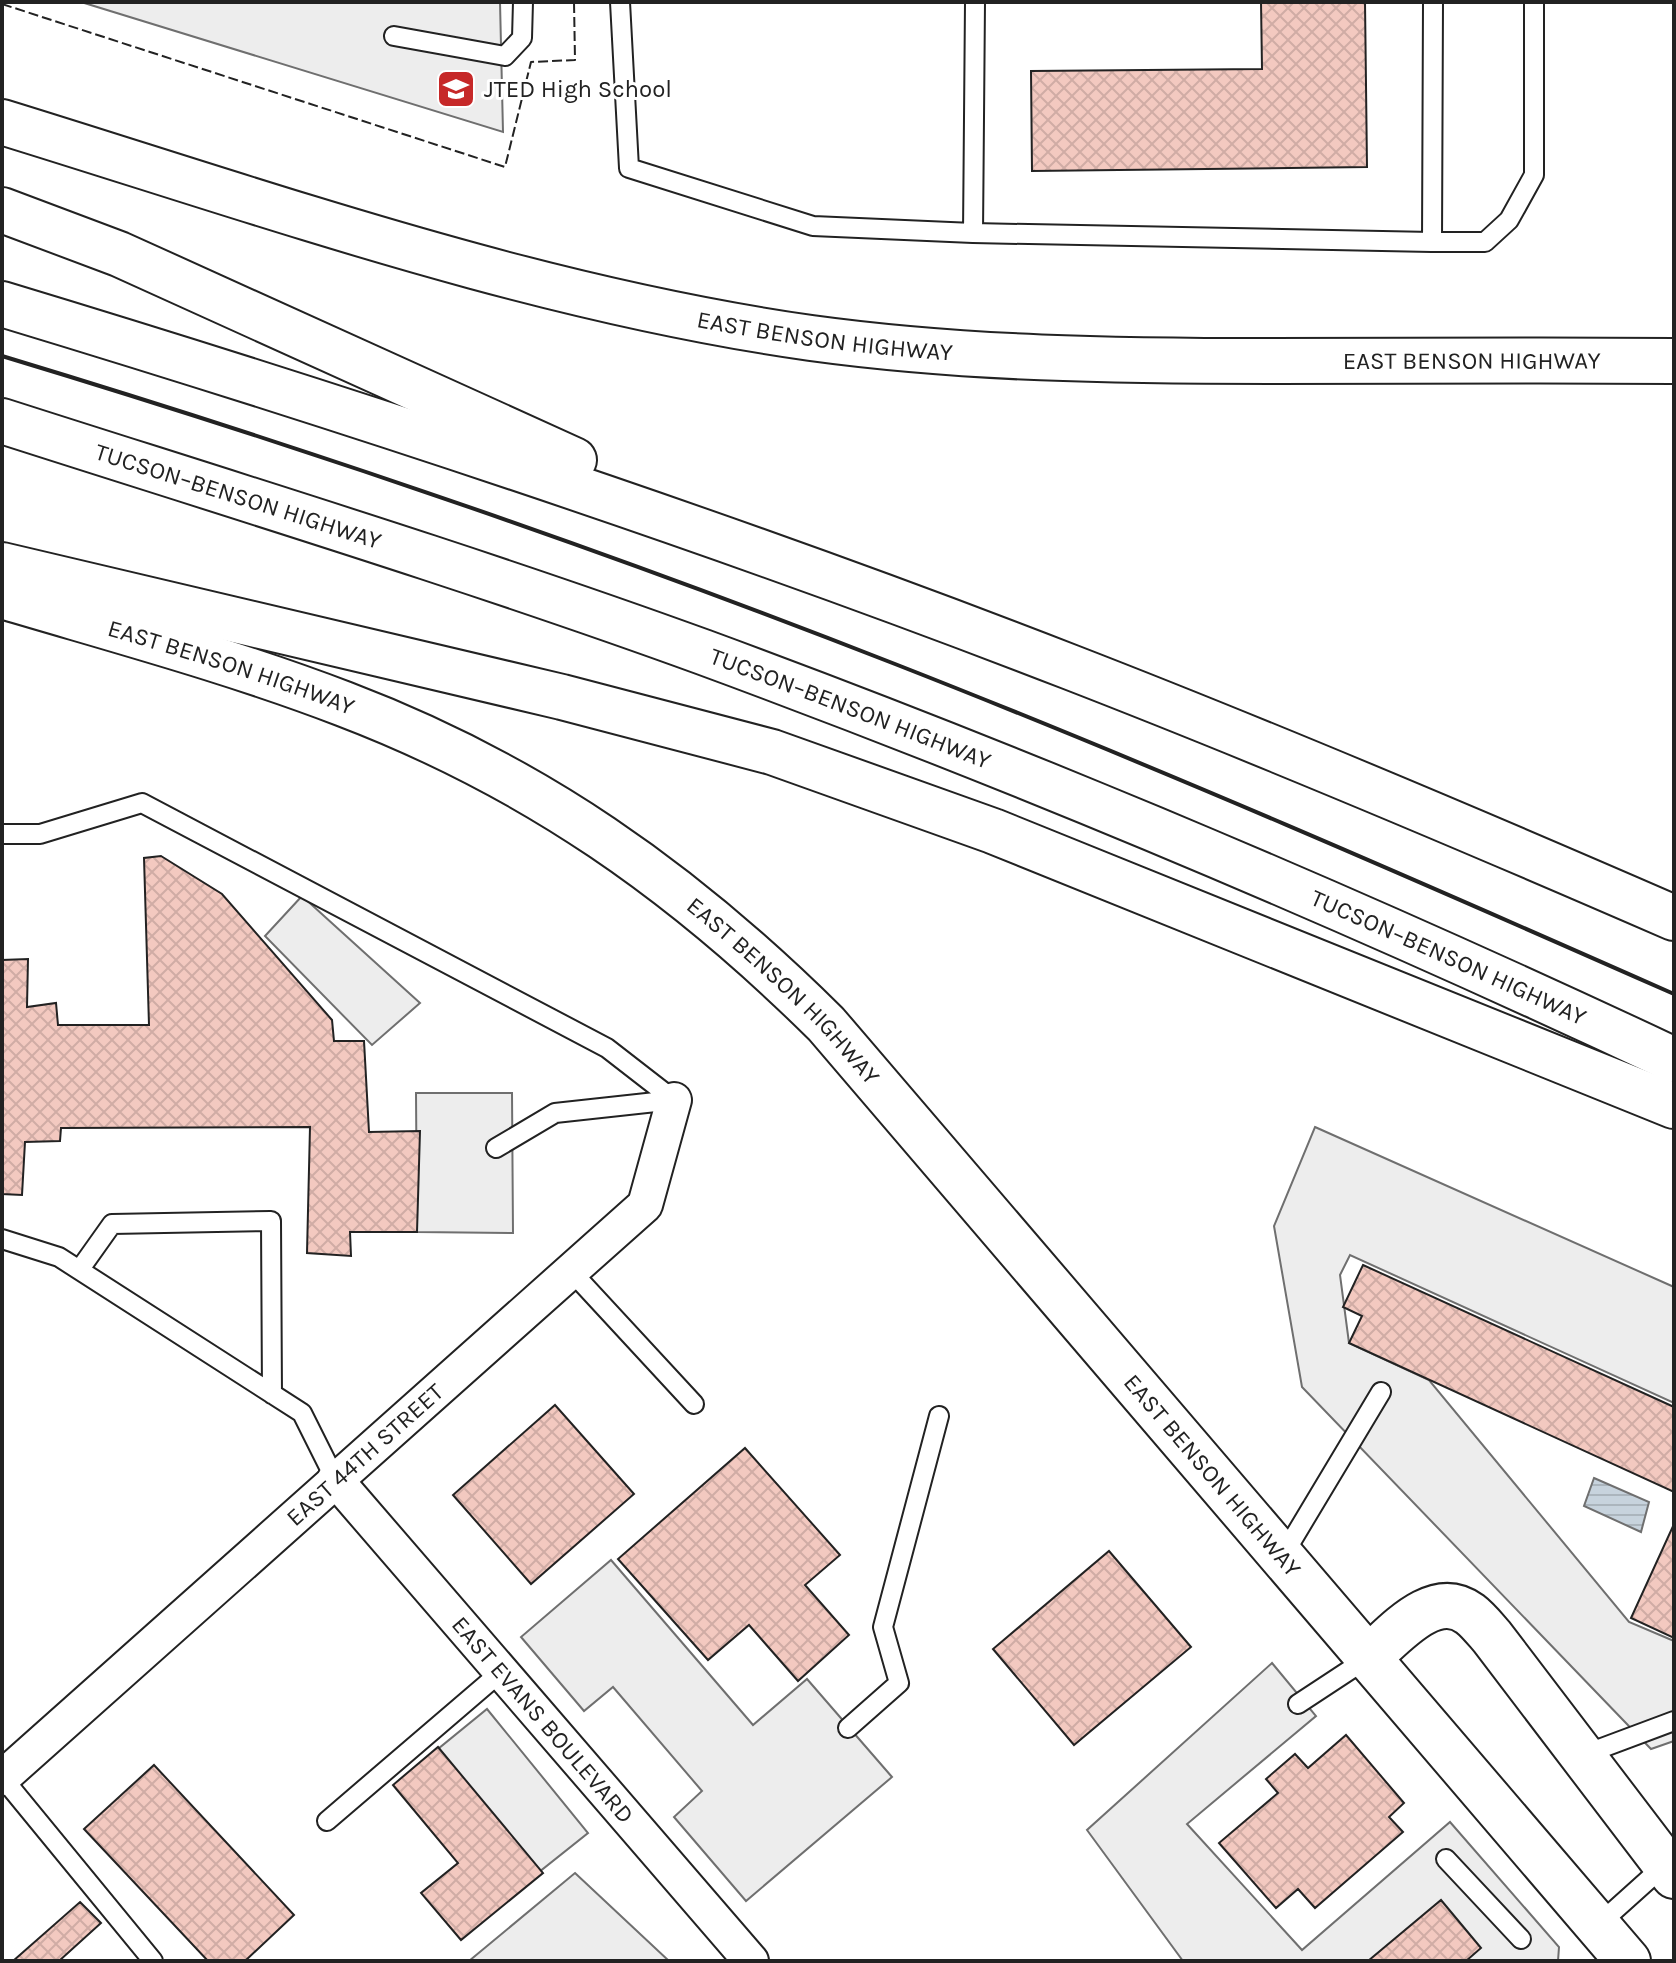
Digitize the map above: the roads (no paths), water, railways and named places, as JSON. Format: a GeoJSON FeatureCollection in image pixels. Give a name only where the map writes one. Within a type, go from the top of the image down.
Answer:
{"type":"FeatureCollection","features":[{"type":"Feature","properties":{"kind":"main road","name":"EAST BENSON HIGHWAY"},"geometry":{"type":"LineString","coordinates":[[2,122],[394,244],[680,314],[810,338],[959,354],[1091,361],[1674,361]]}},
{"type":"Feature","properties":{"kind":"main road"},"geometry":{"type":"LineString","coordinates":[[2,210],[119,254],[842,581]]}},
{"type":"Feature","properties":{"kind":"main road"},"geometry":{"type":"LineString","coordinates":[[2,304],[509,464],[842,581],[1070,667],[1314,765],[1674,918]]}},
{"type":"Feature","properties":{"kind":"main road","name":"TUCSON–BENSON HIGHWAY"},"geometry":{"type":"LineString","coordinates":[[2,421],[435,560],[797,688],[1066,794],[1447,955],[1674,1060]]}},
{"type":"Feature","properties":{"kind":"main road"},"geometry":{"type":"LineString","coordinates":[[2,565],[562,697],[772,752],[1050,854],[1674,1106]]}},
{"type":"Feature","properties":{"kind":"main road","name":"EAST BENSON HIGHWAY"},"geometry":{"type":"LineString","coordinates":[[2,596],[285,683],[359,710],[500,775],[650,868],[743,945],[826,1024],[1628,1961]]}},
{"type":"Feature","properties":{"kind":"main road"},"geometry":{"type":"LineString","coordinates":[[1368,1658],[1425,1610],[1446,1604],[1469,1613],[1492,1637],[1581,1756],[1671,1866]]}},
{"type":"Feature","properties":{"kind":"street","name":"EAST 44TH STREET"},"geometry":{"type":"LineString","coordinates":[[2,1778],[645,1205],[674,1100]]}},
{"type":"Feature","properties":{"kind":"street","name":"EAST EVANS BOULEVARD"},"geometry":{"type":"LineString","coordinates":[[335,1479],[751,1961]]}},
{"type":"Feature","properties":{"kind":"lane"},"geometry":{"type":"LineString","coordinates":[[394,36],[505,56],[522,38],[523,2]]}},
{"type":"Feature","properties":{"kind":"lane"},"geometry":{"type":"LineString","coordinates":[[620,2],[629,168],[813,226],[973,233],[1432,242],[1485,242],[1509,220],[1534,175],[1534,2]]}},
{"type":"Feature","properties":{"kind":"lane"},"geometry":{"type":"LineString","coordinates":[[973,233],[975,2]]}},
{"type":"Feature","properties":{"kind":"lane"},"geometry":{"type":"LineString","coordinates":[[1432,242],[1433,2]]}},
{"type":"Feature","properties":{"kind":"lane"},"geometry":{"type":"LineString","coordinates":[[2,834],[40,834],[142,803],[607,1048],[674,1100]]}},
{"type":"Feature","properties":{"kind":"lane"},"geometry":{"type":"LineString","coordinates":[[496,1148],[555,1113],[674,1100]]}},
{"type":"Feature","properties":{"kind":"lane"},"geometry":{"type":"LineString","coordinates":[[80,1269],[112,1224],[271,1221],[272,1394]]}},
{"type":"Feature","properties":{"kind":"lane"},"geometry":{"type":"LineString","coordinates":[[2,1239],[59,1257],[80,1269],[302,1413],[335,1479]]}},
{"type":"Feature","properties":{"kind":"lane"},"geometry":{"type":"LineString","coordinates":[[571,1271],[694,1404]]}},
{"type":"Feature","properties":{"kind":"lane"},"geometry":{"type":"LineString","coordinates":[[1282,1557],[1381,1392]]}},
{"type":"Feature","properties":{"kind":"lane"},"geometry":{"type":"LineString","coordinates":[[848,1728],[899,1683],[883,1627],[939,1416]]}},
{"type":"Feature","properties":{"kind":"lane"},"geometry":{"type":"LineString","coordinates":[[1298,1704],[1368,1658]]}},
{"type":"Feature","properties":{"kind":"lane"},"geometry":{"type":"LineString","coordinates":[[327,1821],[502,1671]]}},
{"type":"Feature","properties":{"kind":"lane"},"geometry":{"type":"LineString","coordinates":[[1581,1756],[1674,1721]]}},
{"type":"Feature","properties":{"kind":"lane"},"geometry":{"type":"LineString","coordinates":[[2,1778],[153,1961]]}},
{"type":"Feature","properties":{"kind":"lane"},"geometry":{"type":"LineString","coordinates":[[1446,1859],[1521,1939]]}},
{"type":"Feature","properties":{"kind":"lane"},"geometry":{"type":"LineString","coordinates":[[1598,1925],[1671,1866]]}},
{"type":"Feature","properties":{"kind":"place","name":"JTED High School"},"geometry":{"type":"Point","coordinates":[456,89]}}]}
